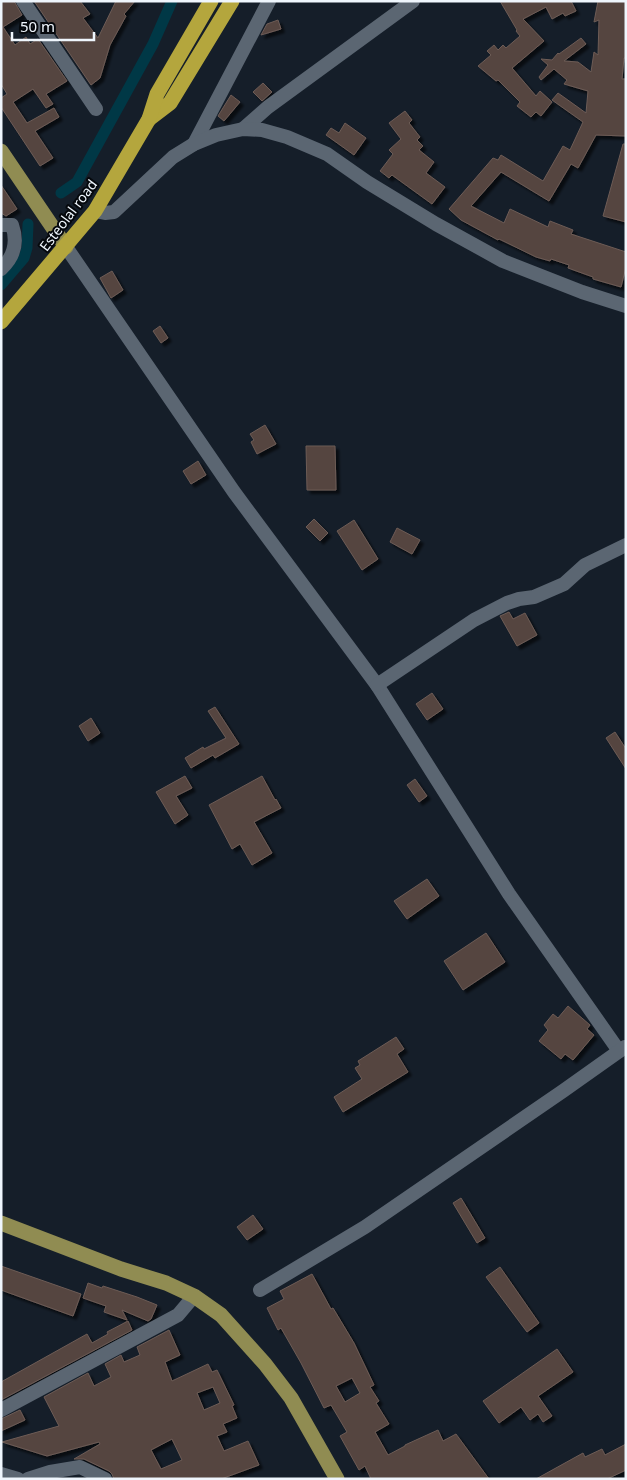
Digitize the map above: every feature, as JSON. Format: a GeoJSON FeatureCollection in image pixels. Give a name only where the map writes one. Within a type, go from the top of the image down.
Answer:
{"type":"FeatureCollection","features":[{"type":"Feature","properties":{"kind":"highway","name":"Esteolal road"},"geometry":{"type":"LineString","coordinates":[[3,317],[66,247],[95,211],[149,119],[157,94],[211,1]]}},
{"type":"Feature","properties":{"kind":"highway","name":"Esteolal road"},"geometry":{"type":"LineString","coordinates":[[149,119],[170,103],[232,1]]}},
{"type":"Feature","properties":{"kind":"main road"},"geometry":{"type":"LineString","coordinates":[[1,151],[66,247]]}},
{"type":"Feature","properties":{"kind":"main road"},"geometry":{"type":"LineString","coordinates":[[1,1223],[121,1269],[166,1283],[194,1296],[220,1315],[264,1364],[291,1398],[337,1479]]}},
{"type":"Feature","properties":{"kind":"street"},"geometry":{"type":"LineString","coordinates":[[23,1],[96,108]]}},
{"type":"Feature","properties":{"kind":"street"},"geometry":{"type":"LineString","coordinates":[[202,1],[202,17]]}},
{"type":"Feature","properties":{"kind":"street"},"geometry":{"type":"LineString","coordinates":[[194,144],[269,1]]}},
{"type":"Feature","properties":{"kind":"street"},"geometry":{"type":"LineString","coordinates":[[243,129],[268,107],[413,1]]}},
{"type":"Feature","properties":{"kind":"street"},"geometry":{"type":"LineString","coordinates":[[95,211],[114,212],[173,157],[194,144],[216,135],[243,129],[262,130],[287,137],[327,154],[367,182],[436,224],[503,261],[582,292],[626,306]]}},
{"type":"Feature","properties":{"kind":"street"},"geometry":{"type":"LineString","coordinates":[[1,225],[12,225],[15,234],[15,248],[8,262],[1,269]]}},
{"type":"Feature","properties":{"kind":"street"},"geometry":{"type":"LineString","coordinates":[[66,247],[234,492],[377,685],[509,894],[622,1049],[564,1091],[365,1227],[260,1290]]}},
{"type":"Feature","properties":{"kind":"street"},"geometry":{"type":"LineString","coordinates":[[377,685],[474,620],[507,603],[534,596],[564,584],[585,565],[626,545]]}},
{"type":"Feature","properties":{"kind":"street"},"geometry":{"type":"LineString","coordinates":[[1,1410],[178,1315],[194,1296]]}},
{"type":"Feature","properties":{"kind":"street"},"geometry":{"type":"LineString","coordinates":[[28,1479],[50,1472],[80,1467],[105,1479]]}},
{"type":"Feature","properties":{"kind":"street"},"geometry":{"type":"LineString","coordinates":[[1,1474],[18,1479]]}},
{"type":"Feature","properties":{"kind":"building"},"geometry":{"type":"Polygon","coordinates":[[[1,1],[14,1],[22,15],[3,27],[15,45],[26,37],[30,44],[38,39],[67,81],[46,94],[53,104],[46,108],[33,89],[13,102],[27,123],[54,108],[59,117],[35,131],[53,158],[40,166],[1,107],[1,98],[7,94],[1,84],[1,1]]]}},
{"type":"Feature","properties":{"kind":"building"},"geometry":{"type":"Polygon","coordinates":[[[34,1],[80,1],[90,14],[83,18],[98,38],[116,1],[135,1],[124,14],[126,16],[110,45],[100,78],[91,85],[34,1]]]}},
{"type":"Feature","properties":{"kind":"building"},"geometry":{"type":"Polygon","coordinates":[[[500,1],[571,1],[576,11],[565,16],[563,13],[552,19],[546,7],[523,19],[544,41],[512,68],[536,96],[540,91],[552,102],[541,116],[536,112],[531,117],[517,106],[520,102],[498,80],[496,81],[478,66],[491,55],[487,51],[494,45],[498,50],[503,45],[506,48],[520,36],[500,1]]]}},
{"type":"Feature","properties":{"kind":"building"},"geometry":{"type":"Polygon","coordinates":[[[598,1],[626,1],[626,58],[624,58],[622,79],[626,79],[626,136],[596,135],[578,168],[571,164],[549,201],[501,172],[471,206],[504,223],[510,209],[548,227],[550,221],[573,230],[571,234],[626,252],[626,267],[621,287],[593,279],[593,277],[568,268],[569,265],[551,259],[550,261],[536,257],[498,240],[461,220],[449,209],[493,158],[498,160],[501,155],[543,181],[563,146],[570,150],[583,122],[552,100],[558,93],[586,113],[588,91],[564,84],[567,80],[554,69],[541,80],[539,77],[548,65],[541,59],[552,60],[558,53],[581,38],[586,44],[564,61],[578,62],[591,72],[594,52],[598,55],[599,20],[594,22],[598,1]]]}},
{"type":"Feature","properties":{"kind":"building"},"geometry":{"type":"Polygon","coordinates":[[[278,20],[281,29],[261,35],[267,24],[278,20]]]}},
{"type":"Feature","properties":{"kind":"building"},"geometry":{"type":"Polygon","coordinates":[[[263,83],[272,92],[262,101],[253,92],[263,83]]]}},
{"type":"Feature","properties":{"kind":"building"},"geometry":{"type":"Polygon","coordinates":[[[231,95],[240,102],[224,121],[218,116],[231,95]]]}},
{"type":"Feature","properties":{"kind":"building"},"geometry":{"type":"Polygon","coordinates":[[[405,111],[412,120],[409,123],[420,137],[417,140],[423,146],[419,150],[434,162],[426,173],[445,187],[432,204],[392,175],[389,178],[380,171],[393,154],[389,150],[401,139],[389,123],[405,111]]]}},
{"type":"Feature","properties":{"kind":"building"},"geometry":{"type":"Polygon","coordinates":[[[345,123],[366,138],[354,155],[326,135],[331,128],[339,133],[345,123]]]}},
{"type":"Feature","properties":{"kind":"building"},"geometry":{"type":"Polygon","coordinates":[[[623,144],[626,144],[626,222],[603,216],[623,144]]]}},
{"type":"Feature","properties":{"kind":"building"},"geometry":{"type":"Polygon","coordinates":[[[1,185],[17,209],[6,216],[1,213],[1,185]]]}},
{"type":"Feature","properties":{"kind":"building"},"geometry":{"type":"Polygon","coordinates":[[[112,271],[123,290],[111,298],[100,278],[112,271]]]}},
{"type":"Feature","properties":{"kind":"building"},"geometry":{"type":"Polygon","coordinates":[[[160,326],[168,338],[161,343],[153,331],[160,326]]]}},
{"type":"Feature","properties":{"kind":"building"},"geometry":{"type":"Polygon","coordinates":[[[265,425],[276,444],[257,454],[251,442],[254,440],[250,434],[265,425]]]}},
{"type":"Feature","properties":{"kind":"building"},"geometry":{"type":"Polygon","coordinates":[[[306,446],[335,446],[336,490],[307,490],[306,446]]]}},
{"type":"Feature","properties":{"kind":"building"},"geometry":{"type":"Polygon","coordinates":[[[198,461],[206,475],[191,484],[183,471],[198,461]]]}},
{"type":"Feature","properties":{"kind":"building"},"geometry":{"type":"Polygon","coordinates":[[[314,519],[328,533],[320,541],[306,527],[314,519]]]}},
{"type":"Feature","properties":{"kind":"building"},"geometry":{"type":"Polygon","coordinates":[[[354,520],[378,559],[362,570],[337,531],[354,520]]]}},
{"type":"Feature","properties":{"kind":"building"},"geometry":{"type":"Polygon","coordinates":[[[397,528],[420,540],[412,554],[390,542],[397,528]]]}},
{"type":"Feature","properties":{"kind":"building"},"geometry":{"type":"Polygon","coordinates":[[[509,612],[513,619],[525,613],[537,635],[517,646],[500,616],[509,612]]]}},
{"type":"Feature","properties":{"kind":"building"},"geometry":{"type":"Polygon","coordinates":[[[432,693],[443,709],[427,720],[416,704],[432,693]]]}},
{"type":"Feature","properties":{"kind":"building"},"geometry":{"type":"Polygon","coordinates":[[[215,707],[239,744],[215,758],[213,755],[191,768],[185,758],[203,747],[204,749],[226,738],[208,711],[215,707]]]}},
{"type":"Feature","properties":{"kind":"building"},"geometry":{"type":"Polygon","coordinates":[[[91,718],[100,733],[88,741],[79,726],[91,718]]]}},
{"type":"Feature","properties":{"kind":"building"},"geometry":{"type":"Polygon","coordinates":[[[615,732],[626,749],[626,769],[606,738],[615,732]]]}},
{"type":"Feature","properties":{"kind":"building"},"geometry":{"type":"Polygon","coordinates":[[[185,776],[192,788],[176,796],[188,815],[175,824],[156,792],[185,776]]]}},
{"type":"Feature","properties":{"kind":"building"},"geometry":{"type":"Polygon","coordinates":[[[262,776],[281,808],[254,822],[272,853],[252,865],[240,844],[232,849],[209,805],[262,776]]]}},
{"type":"Feature","properties":{"kind":"building"},"geometry":{"type":"Polygon","coordinates":[[[415,779],[427,796],[419,802],[407,785],[415,779]]]}},
{"type":"Feature","properties":{"kind":"building"},"geometry":{"type":"Polygon","coordinates":[[[427,879],[439,896],[407,919],[394,901],[427,879]]]}},
{"type":"Feature","properties":{"kind":"building"},"geometry":{"type":"Polygon","coordinates":[[[486,933],[505,962],[463,990],[444,961],[486,933]]]}},
{"type":"Feature","properties":{"kind":"building"},"geometry":{"type":"Polygon","coordinates":[[[568,1006],[590,1025],[587,1029],[594,1035],[573,1060],[565,1054],[561,1059],[539,1041],[548,1030],[544,1025],[553,1014],[558,1018],[568,1006]]]}},
{"type":"Feature","properties":{"kind":"building"},"geometry":{"type":"Polygon","coordinates":[[[396,1037],[404,1049],[397,1054],[408,1072],[343,1112],[334,1097],[362,1079],[355,1068],[360,1065],[358,1061],[396,1037]]]}},
{"type":"Feature","properties":{"kind":"building"},"geometry":{"type":"Polygon","coordinates":[[[461,1198],[485,1238],[477,1243],[453,1203],[461,1198]]]}},
{"type":"Feature","properties":{"kind":"building"},"geometry":{"type":"Polygon","coordinates":[[[253,1215],[263,1229],[247,1240],[237,1227],[253,1215]]]}},
{"type":"Feature","properties":{"kind":"building"},"geometry":{"type":"Polygon","coordinates":[[[1,1266],[81,1294],[73,1316],[1,1290],[1,1266]]]}},
{"type":"Feature","properties":{"kind":"building"},"geometry":{"type":"Polygon","coordinates":[[[500,1267],[539,1323],[527,1332],[486,1277],[500,1267]]]}},
{"type":"Feature","properties":{"kind":"building"},"geometry":{"type":"Polygon","coordinates":[[[312,1274],[331,1309],[333,1308],[354,1343],[374,1385],[370,1387],[379,1401],[376,1403],[389,1424],[375,1432],[388,1455],[438,1430],[443,1441],[456,1434],[489,1479],[371,1479],[365,1466],[359,1470],[340,1436],[347,1432],[331,1405],[324,1408],[301,1363],[281,1328],[278,1330],[267,1308],[284,1299],[280,1291],[312,1274]],[[352,1378],[336,1386],[345,1402],[360,1393],[352,1378]]]}},
{"type":"Feature","properties":{"kind":"building"},"geometry":{"type":"Polygon","coordinates":[[[88,1283],[102,1288],[103,1286],[157,1305],[151,1319],[148,1321],[122,1310],[127,1320],[104,1312],[106,1306],[83,1298],[88,1283]]]}},
{"type":"Feature","properties":{"kind":"building"},"geometry":{"type":"Polygon","coordinates":[[[128,1321],[132,1330],[1,1400],[1,1382],[87,1334],[92,1343],[108,1334],[107,1332],[128,1321]]]}},
{"type":"Feature","properties":{"kind":"building"},"geometry":{"type":"Polygon","coordinates":[[[169,1330],[180,1355],[165,1362],[172,1381],[208,1364],[212,1372],[217,1370],[234,1405],[232,1406],[237,1418],[223,1424],[227,1432],[217,1436],[224,1451],[248,1441],[259,1465],[221,1479],[114,1479],[109,1471],[84,1459],[74,1459],[100,1444],[99,1442],[47,1456],[2,1442],[59,1426],[44,1397],[88,1373],[94,1386],[111,1377],[105,1364],[121,1355],[124,1362],[140,1355],[137,1347],[169,1330]],[[213,1387],[197,1393],[204,1410],[220,1403],[213,1387]],[[172,1439],[151,1450],[161,1469],[182,1460],[172,1439]]]}},
{"type":"Feature","properties":{"kind":"building"},"geometry":{"type":"Polygon","coordinates":[[[557,1349],[573,1372],[538,1396],[552,1416],[543,1422],[538,1414],[530,1420],[521,1407],[499,1423],[483,1401],[557,1349]]]}},
{"type":"Feature","properties":{"kind":"building"},"geometry":{"type":"Polygon","coordinates":[[[20,1410],[25,1420],[1,1431],[1,1419],[20,1410]]]}},
{"type":"Feature","properties":{"kind":"building"},"geometry":{"type":"Polygon","coordinates":[[[626,1444],[626,1470],[607,1479],[536,1479],[583,1453],[585,1457],[602,1449],[605,1455],[626,1444]]]}},
{"type":"Feature","properties":{"kind":"waterway"},"geometry":{"type":"LineString","coordinates":[[61,193],[77,182],[153,44],[172,1]]}},
{"type":"Feature","properties":{"kind":"waterway"},"geometry":{"type":"LineString","coordinates":[[1,285],[24,258],[27,248],[28,224]]}}]}
